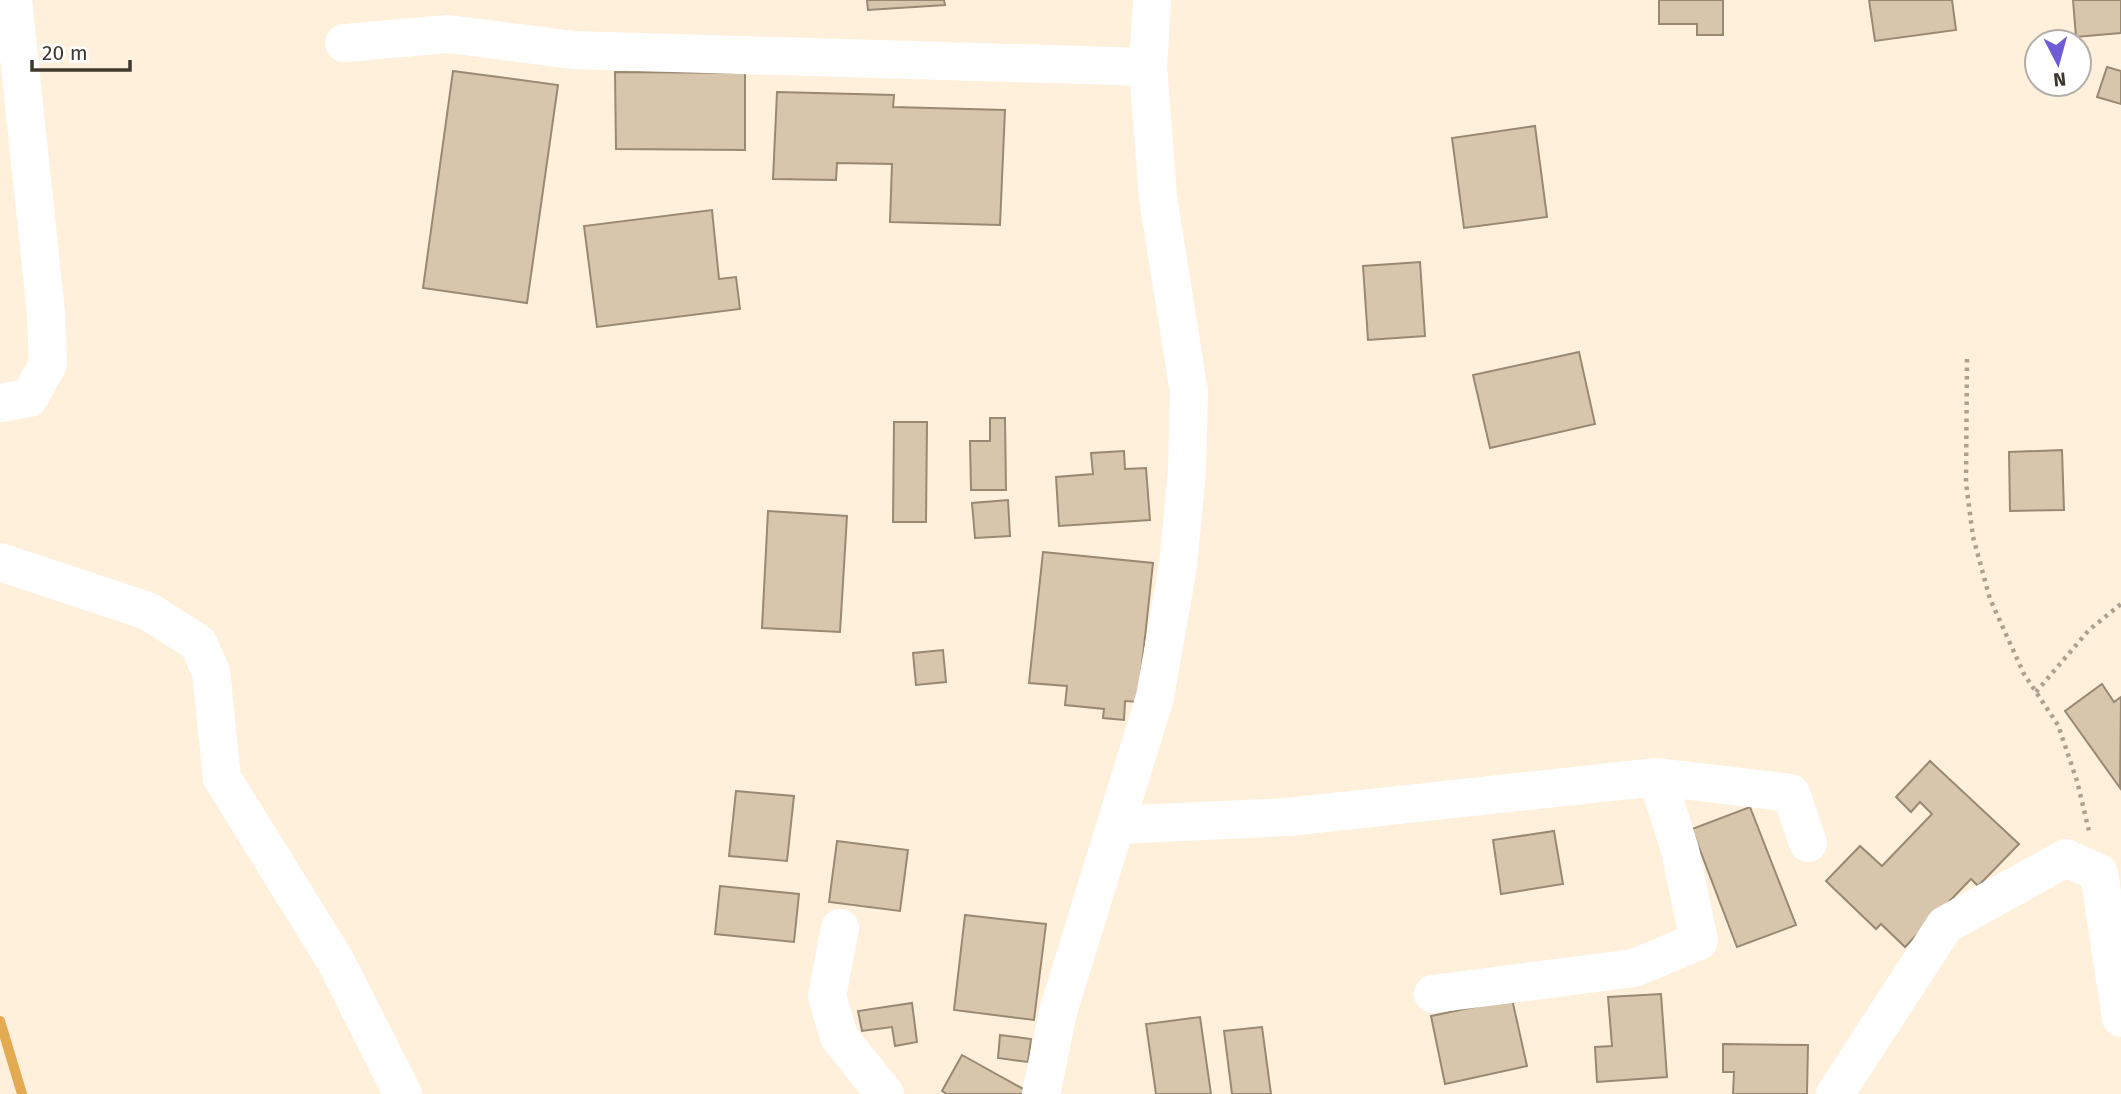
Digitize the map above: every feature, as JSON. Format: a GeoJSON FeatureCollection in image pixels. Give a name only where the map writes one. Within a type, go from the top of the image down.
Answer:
{"type":"FeatureCollection","features":[{"type":"Feature","properties":{"kind":"street"},"geometry":{"type":"LineString","coordinates":[[0,403],[29,398],[48,364],[46,313],[13,0]]}},
{"type":"Feature","properties":{"kind":"street"},"geometry":{"type":"LineString","coordinates":[[1041,1094],[1058,1012],[1155,697],[1178,566],[1187,471],[1189,392],[1158,198],[1148,67],[1152,0]]}},
{"type":"Feature","properties":{"kind":"street"},"geometry":{"type":"LineString","coordinates":[[344,43],[448,34],[573,50],[1148,67]]}},
{"type":"Feature","properties":{"kind":"street"},"geometry":{"type":"LineString","coordinates":[[0,562],[148,611],[198,643],[211,672],[222,778],[335,960],[403,1094]]}},
{"type":"Feature","properties":{"kind":"street"},"geometry":{"type":"LineString","coordinates":[[1117,825],[1288,817],[1657,777],[1791,793],[1808,844]]}},
{"type":"Feature","properties":{"kind":"street"},"geometry":{"type":"LineString","coordinates":[[1433,994],[1634,968],[1699,941],[1680,850],[1657,777]]}},
{"type":"Feature","properties":{"kind":"street"},"geometry":{"type":"LineString","coordinates":[[1835,1094],[1945,925],[2066,858],[2099,873],[2121,1018]]}},
{"type":"Feature","properties":{"kind":"street"},"geometry":{"type":"LineString","coordinates":[[840,928],[827,996],[839,1037],[885,1094]]}},
{"type":"Feature","properties":{"kind":"path"},"geometry":{"type":"LineString","coordinates":[[1968,359],[1966,483],[1973,537],[1990,599],[2024,674],[2058,725],[2073,770],[2099,873]]}},
{"type":"Feature","properties":{"kind":"path"},"geometry":{"type":"LineString","coordinates":[[2036,692],[2089,630],[2121,604]]}},
{"type":"Feature","properties":{"kind":"building"},"geometry":{"type":"Polygon","coordinates":[[[867,0],[944,0],[945,5],[868,10],[867,0]]]}},
{"type":"Feature","properties":{"kind":"building"},"geometry":{"type":"Polygon","coordinates":[[[1659,0],[1723,0],[1723,35],[1697,35],[1697,24],[1659,24],[1659,0]]]}},
{"type":"Feature","properties":{"kind":"building"},"geometry":{"type":"Polygon","coordinates":[[[1869,0],[1952,0],[1956,30],[1875,41],[1869,0]]]}},
{"type":"Feature","properties":{"kind":"building"},"geometry":{"type":"Polygon","coordinates":[[[2073,0],[2121,0],[2121,33],[2093,35],[2093,28],[2075,28],[2073,0]]]}},
{"type":"Feature","properties":{"kind":"building"},"geometry":{"type":"Polygon","coordinates":[[[2107,67],[2121,71],[2121,104],[2097,97],[2107,67]]]}},
{"type":"Feature","properties":{"kind":"building"},"geometry":{"type":"Polygon","coordinates":[[[453,71],[558,85],[527,303],[423,288],[453,71]]]}},
{"type":"Feature","properties":{"kind":"building"},"geometry":{"type":"Polygon","coordinates":[[[615,72],[745,73],[745,150],[616,149],[615,72]]]}},
{"type":"Feature","properties":{"kind":"building"},"geometry":{"type":"Polygon","coordinates":[[[777,92],[894,95],[893,107],[1005,110],[1000,225],[890,222],[892,164],[837,163],[836,180],[773,179],[777,92]]]}},
{"type":"Feature","properties":{"kind":"building"},"geometry":{"type":"Polygon","coordinates":[[[1535,126],[1547,217],[1464,228],[1452,138],[1535,126]]]}},
{"type":"Feature","properties":{"kind":"building"},"geometry":{"type":"Polygon","coordinates":[[[712,210],[719,279],[736,277],[740,309],[597,327],[584,226],[712,210]]]}},
{"type":"Feature","properties":{"kind":"building"},"geometry":{"type":"Polygon","coordinates":[[[1420,262],[1425,336],[1368,340],[1363,266],[1420,262]]]}},
{"type":"Feature","properties":{"kind":"building"},"geometry":{"type":"Polygon","coordinates":[[[1579,352],[1595,424],[1490,448],[1473,375],[1579,352]]]}},
{"type":"Feature","properties":{"kind":"building"},"geometry":{"type":"Polygon","coordinates":[[[990,418],[1005,418],[1006,490],[971,490],[970,441],[990,441],[990,418]]]}},
{"type":"Feature","properties":{"kind":"building"},"geometry":{"type":"Polygon","coordinates":[[[894,422],[927,422],[926,522],[893,522],[894,422]]]}},
{"type":"Feature","properties":{"kind":"building"},"geometry":{"type":"Polygon","coordinates":[[[2062,450],[2064,510],[2010,511],[2009,452],[2062,450]]]}},
{"type":"Feature","properties":{"kind":"building"},"geometry":{"type":"Polygon","coordinates":[[[1124,451],[1125,469],[1146,468],[1150,520],[1059,526],[1056,477],[1093,474],[1091,453],[1124,451]]]}},
{"type":"Feature","properties":{"kind":"building"},"geometry":{"type":"Polygon","coordinates":[[[1008,500],[1010,536],[975,538],[972,503],[1008,500]]]}},
{"type":"Feature","properties":{"kind":"building"},"geometry":{"type":"Polygon","coordinates":[[[768,511],[847,516],[840,632],[762,628],[768,511]]]}},
{"type":"Feature","properties":{"kind":"building"},"geometry":{"type":"Polygon","coordinates":[[[1043,552],[1153,563],[1138,702],[1125,701],[1124,720],[1103,718],[1104,709],[1065,705],[1067,686],[1029,683],[1043,552]]]}},
{"type":"Feature","properties":{"kind":"building"},"geometry":{"type":"Polygon","coordinates":[[[943,650],[946,682],[916,685],[913,653],[943,650]]]}},
{"type":"Feature","properties":{"kind":"building"},"geometry":{"type":"Polygon","coordinates":[[[2102,684],[2114,702],[2121,697],[2120,788],[2065,711],[2102,684]]]}},
{"type":"Feature","properties":{"kind":"building"},"geometry":{"type":"Polygon","coordinates":[[[1930,761],[2019,844],[1978,886],[1971,879],[1905,947],[1881,924],[1876,929],[1826,881],[1860,846],[1882,866],[1932,814],[1920,802],[1911,812],[1896,797],[1930,761]]]}},
{"type":"Feature","properties":{"kind":"building"},"geometry":{"type":"Polygon","coordinates":[[[736,791],[794,796],[787,861],[729,856],[736,791]]]}},
{"type":"Feature","properties":{"kind":"building"},"geometry":{"type":"Polygon","coordinates":[[[1750,807],[1796,925],[1737,947],[1692,829],[1750,807]]]}},
{"type":"Feature","properties":{"kind":"building"},"geometry":{"type":"Polygon","coordinates":[[[1554,831],[1563,884],[1501,894],[1493,840],[1554,831]]]}},
{"type":"Feature","properties":{"kind":"building"},"geometry":{"type":"Polygon","coordinates":[[[837,841],[908,850],[900,911],[829,902],[837,841]]]}},
{"type":"Feature","properties":{"kind":"building"},"geometry":{"type":"Polygon","coordinates":[[[720,886],[799,894],[794,942],[715,934],[720,886]]]}},
{"type":"Feature","properties":{"kind":"building"},"geometry":{"type":"Polygon","coordinates":[[[965,915],[1046,924],[1034,1020],[954,1010],[965,915]]]}},
{"type":"Feature","properties":{"kind":"building"},"geometry":{"type":"Polygon","coordinates":[[[1661,994],[1667,1077],[1597,1082],[1595,1047],[1612,1046],[1608,997],[1661,994]]]}},
{"type":"Feature","properties":{"kind":"building"},"geometry":{"type":"Polygon","coordinates":[[[1512,999],[1527,1066],[1445,1084],[1431,1016],[1512,999]]]}},
{"type":"Feature","properties":{"kind":"building"},"geometry":{"type":"Polygon","coordinates":[[[912,1003],[917,1042],[895,1046],[892,1027],[862,1031],[858,1011],[912,1003]]]}},
{"type":"Feature","properties":{"kind":"building"},"geometry":{"type":"Polygon","coordinates":[[[1200,1017],[1211,1094],[1156,1094],[1146,1024],[1200,1017]]]}},
{"type":"Feature","properties":{"kind":"building"},"geometry":{"type":"Polygon","coordinates":[[[1262,1027],[1271,1094],[1232,1094],[1224,1031],[1262,1027]]]}},
{"type":"Feature","properties":{"kind":"building"},"geometry":{"type":"Polygon","coordinates":[[[1000,1035],[1031,1039],[1028,1062],[998,1058],[1000,1035]]]}},
{"type":"Feature","properties":{"kind":"building"},"geometry":{"type":"Polygon","coordinates":[[[1723,1044],[1808,1045],[1807,1094],[1733,1094],[1734,1072],[1723,1072],[1723,1044]]]}},
{"type":"Feature","properties":{"kind":"building"},"geometry":{"type":"Polygon","coordinates":[[[962,1055],[1025,1090],[1023,1094],[947,1094],[942,1091],[962,1055]]]}},
{"type":"Feature","properties":{"kind":"waterway"},"geometry":{"type":"LineString","coordinates":[[0,1021],[22,1094]]}}]}
